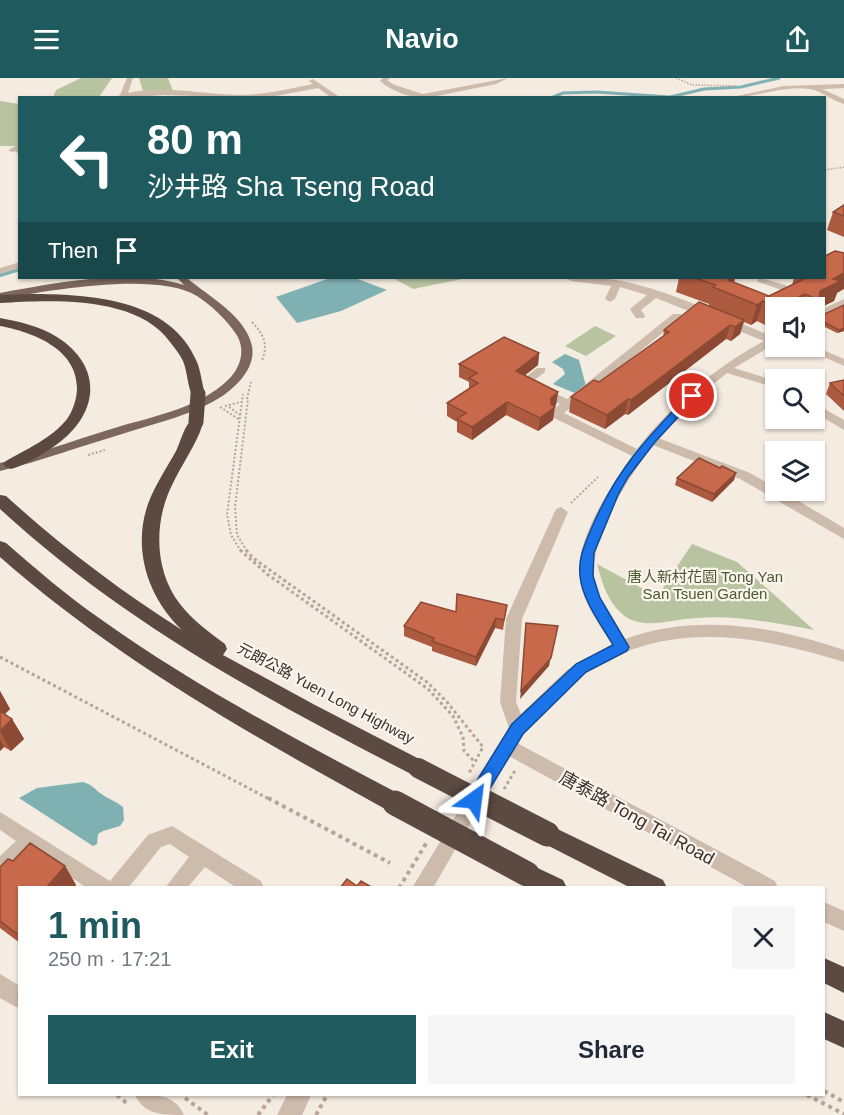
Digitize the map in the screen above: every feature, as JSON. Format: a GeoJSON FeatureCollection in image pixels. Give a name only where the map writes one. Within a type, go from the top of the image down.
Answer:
{"type":"FeatureCollection","features":[{"type":"Feature","properties":{"kind":"highway"},"geometry":{"type":"LineString","coordinates":[[0,297],[52,296],[109,303],[143,315],[167,330],[186,352],[195,374],[198,394],[196,422],[185,452],[160,494],[153,515],[151,535],[153,556],[162,591],[173,609],[209,642],[261,680],[322,719]]}},
{"type":"Feature","properties":{"kind":"highway"},"geometry":{"type":"LineString","coordinates":[[0,322],[36,330],[60,343],[68,351],[83,378],[82,404],[69,426],[46,444],[5,466]]}},
{"type":"Feature","properties":{"kind":"highway","name":"元朗公路 Yuen Long Highway"},"geometry":{"type":"LineString","coordinates":[[0,500],[39,536],[121,598],[226,666],[322,719],[651,886]]}},
{"type":"Feature","properties":{"kind":"highway"},"geometry":{"type":"LineString","coordinates":[[0,547],[33,578]]}},
{"type":"Feature","properties":{"kind":"highway"},"geometry":{"type":"LineString","coordinates":[[0,559],[33,578],[165,673],[252,725],[551,886]]}},
{"type":"Feature","properties":{"kind":"highway"},"geometry":{"type":"LineString","coordinates":[[825,970],[844,980]]}},
{"type":"Feature","properties":{"kind":"highway"},"geometry":{"type":"LineString","coordinates":[[825,1025],[844,1035]]}},
{"type":"Feature","properties":{"kind":"main road"},"geometry":{"type":"LineString","coordinates":[[0,297],[104,279]]}},
{"type":"Feature","properties":{"kind":"main road"},"geometry":{"type":"LineString","coordinates":[[5,466],[183,410],[231,384],[243,368],[247,355],[247,344],[237,328],[184,279]]}},
{"type":"Feature","properties":{"kind":"main road"},"geometry":{"type":"LineString","coordinates":[[71,286],[123,283],[161,284],[186,289],[203,297]]}},
{"type":"Feature","properties":{"kind":"street"},"geometry":{"type":"LineString","coordinates":[[121,96],[130,78]]}},
{"type":"Feature","properties":{"kind":"street"},"geometry":{"type":"LineString","coordinates":[[308,78],[335,96]]}},
{"type":"Feature","properties":{"kind":"street"},"geometry":{"type":"LineString","coordinates":[[386,78],[384,81],[392,87],[418,96]]}},
{"type":"Feature","properties":{"kind":"street"},"geometry":{"type":"LineString","coordinates":[[426,96],[506,78]]}},
{"type":"Feature","properties":{"kind":"street"},"geometry":{"type":"LineString","coordinates":[[746,94],[776,81]]}},
{"type":"Feature","properties":{"kind":"street"},"geometry":{"type":"LineString","coordinates":[[266,96],[320,85]]}},
{"type":"Feature","properties":{"kind":"street"},"geometry":{"type":"LineString","coordinates":[[811,86],[844,102]]}},
{"type":"Feature","properties":{"kind":"street"},"geometry":{"type":"LineString","coordinates":[[738,96],[811,86],[844,86]]}},
{"type":"Feature","properties":{"kind":"street"},"geometry":{"type":"LineString","coordinates":[[134,96],[175,93],[226,96]]}},
{"type":"Feature","properties":{"kind":"street"},"geometry":{"type":"LineString","coordinates":[[0,271],[18,266]]}},
{"type":"Feature","properties":{"kind":"street"},"geometry":{"type":"LineString","coordinates":[[580,279],[617,283],[652,292],[765,336]]}},
{"type":"Feature","properties":{"kind":"street"},"geometry":{"type":"LineString","coordinates":[[762,280],[781,283]]}},
{"type":"Feature","properties":{"kind":"street"},"geometry":{"type":"LineString","coordinates":[[610,299],[617,283]]}},
{"type":"Feature","properties":{"kind":"street"},"geometry":{"type":"LineString","coordinates":[[640,316],[635,309],[652,292]]}},
{"type":"Feature","properties":{"kind":"street"},"geometry":{"type":"LineString","coordinates":[[825,312],[844,302]]}},
{"type":"Feature","properties":{"kind":"street"},"geometry":{"type":"LineString","coordinates":[[639,455],[556,414],[677,316]]}},
{"type":"Feature","properties":{"kind":"street"},"geometry":{"type":"LineString","coordinates":[[622,647],[593,598],[586,576],[588,553],[612,495],[651,440],[692,396],[726,369],[765,345]]}},
{"type":"Feature","properties":{"kind":"street"},"geometry":{"type":"LineString","coordinates":[[825,355],[844,363]]}},
{"type":"Feature","properties":{"kind":"street"},"geometry":{"type":"LineString","coordinates":[[726,369],[765,381]]}},
{"type":"Feature","properties":{"kind":"street"},"geometry":{"type":"LineString","coordinates":[[541,370],[519,386],[569,404]]}},
{"type":"Feature","properties":{"kind":"street"},"geometry":{"type":"LineString","coordinates":[[825,413],[844,426]]}},
{"type":"Feature","properties":{"kind":"street"},"geometry":{"type":"LineString","coordinates":[[651,440],[745,476],[844,534]]}},
{"type":"Feature","properties":{"kind":"street"},"geometry":{"type":"LineString","coordinates":[[518,729],[508,702],[514,619],[561,512]]}},
{"type":"Feature","properties":{"kind":"street"},"geometry":{"type":"LineString","coordinates":[[423,886],[518,729],[581,668],[622,647],[692,631],[736,631],[783,637],[844,656]]}},
{"type":"Feature","properties":{"kind":"street","name":"唐泰路 Tong Tai Road"},"geometry":{"type":"LineString","coordinates":[[506,746],[764,886]]}},
{"type":"Feature","properties":{"kind":"street"},"geometry":{"type":"LineString","coordinates":[[0,820],[101,886]]}},
{"type":"Feature","properties":{"kind":"street"},"geometry":{"type":"LineString","coordinates":[[118,886],[155,841],[172,836],[246,886]]}},
{"type":"Feature","properties":{"kind":"street"},"geometry":{"type":"LineString","coordinates":[[0,869],[30,839]]}},
{"type":"Feature","properties":{"kind":"street"},"geometry":{"type":"LineString","coordinates":[[177,886],[203,855]]}},
{"type":"Feature","properties":{"kind":"street"},"geometry":{"type":"LineString","coordinates":[[825,912],[844,921]]}},
{"type":"Feature","properties":{"kind":"street"},"geometry":{"type":"LineString","coordinates":[[0,985],[18,998]]}},
{"type":"Feature","properties":{"kind":"street"},"geometry":{"type":"LineString","coordinates":[[147,1096],[172,1115]]}},
{"type":"Feature","properties":{"kind":"street"},"geometry":{"type":"LineString","coordinates":[[289,1115],[299,1096]]}},
{"type":"Feature","properties":{"kind":"path"},"geometry":{"type":"LineString","coordinates":[[676,78],[692,85],[742,86]]}},
{"type":"Feature","properties":{"kind":"path"},"geometry":{"type":"LineString","coordinates":[[826,170],[844,167]]}},
{"type":"Feature","properties":{"kind":"path"},"geometry":{"type":"LineString","coordinates":[[250,320],[264,336],[267,351],[259,365]]}},
{"type":"Feature","properties":{"kind":"path"},"geometry":{"type":"LineString","coordinates":[[246,321],[260,337],[261,351],[258,358]]}},
{"type":"Feature","properties":{"kind":"path"},"geometry":{"type":"LineString","coordinates":[[252,379],[234,522],[238,536],[253,558],[427,682],[447,702],[483,747],[464,781]]}},
{"type":"Feature","properties":{"kind":"path"},"geometry":{"type":"LineString","coordinates":[[244,388],[227,514],[231,535],[238,549],[267,574],[428,689],[453,716],[463,737],[464,750],[475,762]]}},
{"type":"Feature","properties":{"kind":"path"},"geometry":{"type":"LineString","coordinates":[[240,415],[235,410],[219,404],[237,400],[243,394]]}},
{"type":"Feature","properties":{"kind":"path"},"geometry":{"type":"LineString","coordinates":[[245,424],[216,405],[235,405],[248,399]]}},
{"type":"Feature","properties":{"kind":"path"},"geometry":{"type":"LineString","coordinates":[[83,456],[112,447]]}},
{"type":"Feature","properties":{"kind":"path"},"geometry":{"type":"LineString","coordinates":[[561,512],[598,477]]}},
{"type":"Feature","properties":{"kind":"path"},"geometry":{"type":"LineString","coordinates":[[0,657],[390,863]]}},
{"type":"Feature","properties":{"kind":"path"},"geometry":{"type":"LineString","coordinates":[[400,886],[429,839]]}},
{"type":"Feature","properties":{"kind":"path"},"geometry":{"type":"LineString","coordinates":[[825,1092],[844,1102]]}},
{"type":"Feature","properties":{"kind":"path"},"geometry":{"type":"LineString","coordinates":[[182,1096],[208,1115]]}},
{"type":"Feature","properties":{"kind":"path"},"geometry":{"type":"LineString","coordinates":[[258,1115],[272,1096]]}},
{"type":"Feature","properties":{"kind":"path"},"geometry":{"type":"LineString","coordinates":[[316,1115],[326,1096]]}},
{"type":"Feature","properties":{"kind":"path"},"geometry":{"type":"LineString","coordinates":[[809,1096],[844,1114]]}},
{"type":"Feature","properties":{"kind":"green space"},"geometry":{"type":"Polygon","coordinates":[[[81,78],[112,78],[100,96],[53,96],[56,90],[81,78]]]}},
{"type":"Feature","properties":{"kind":"green space"},"geometry":{"type":"Polygon","coordinates":[[[139,78],[168,78],[173,91],[143,91],[139,78]]]}},
{"type":"Feature","properties":{"kind":"green space"},"geometry":{"type":"Polygon","coordinates":[[[0,101],[18,104],[18,153],[11,148],[16,146],[0,146],[0,101]]]}},
{"type":"Feature","properties":{"kind":"green space"},"geometry":{"type":"Polygon","coordinates":[[[395,279],[462,279],[413,289],[395,279]]]}},
{"type":"Feature","properties":{"kind":"green space"},"geometry":{"type":"Polygon","coordinates":[[[595,326],[616,336],[586,356],[565,346],[595,326]]]}},
{"type":"Feature","properties":{"kind":"green space","name":"唐人新村花園 Tong Yan San Tsuen Garden"},"geometry":{"type":"Polygon","coordinates":[[[692,544],[737,562],[814,630],[756,620],[726,618],[696,618],[657,623],[638,622],[629,619],[616,608],[606,590],[597,564],[645,590],[661,591],[692,544]]]}},
{"type":"Feature","properties":{"kind":"water"},"geometry":{"type":"Polygon","coordinates":[[[327,279],[358,279],[387,290],[341,311],[297,323],[276,297],[327,279]]]}},
{"type":"Feature","properties":{"kind":"water"},"geometry":{"type":"Polygon","coordinates":[[[565,354],[579,360],[586,386],[577,394],[553,384],[565,374],[563,369],[552,362],[565,354]]]}},
{"type":"Feature","properties":{"kind":"water"},"geometry":{"type":"Polygon","coordinates":[[[83,782],[123,807],[124,820],[120,826],[98,834],[97,844],[93,846],[19,798],[37,788],[83,782]]]}},
{"type":"Feature","properties":{"kind":"building"},"geometry":{"type":"Polygon","coordinates":[[[844,205],[844,216],[833,212],[844,205]]]}},
{"type":"Feature","properties":{"kind":"building"},"geometry":{"type":"Polygon","coordinates":[[[835,251],[844,253],[844,273],[833,279],[841,281],[820,291],[819,297],[805,294],[799,297],[767,297],[804,279],[826,279],[826,256],[835,251]]]}},
{"type":"Feature","properties":{"kind":"building"},"geometry":{"type":"Polygon","coordinates":[[[698,279],[730,279],[728,280],[769,296],[765,297],[765,302],[757,305],[698,279]]]}},
{"type":"Feature","properties":{"kind":"building"},"geometry":{"type":"Polygon","coordinates":[[[699,302],[744,320],[735,327],[730,325],[631,400],[628,399],[607,415],[571,397],[594,380],[599,382],[669,332],[664,330],[699,302]]]}},
{"type":"Feature","properties":{"kind":"building"},"geometry":{"type":"Polygon","coordinates":[[[844,305],[844,328],[839,330],[825,323],[825,314],[844,305]]]}},
{"type":"Feature","properties":{"kind":"building"},"geometry":{"type":"Polygon","coordinates":[[[504,337],[539,353],[516,371],[558,392],[551,398],[551,404],[555,407],[540,418],[507,402],[472,427],[457,419],[466,413],[447,403],[478,383],[469,378],[477,373],[459,364],[504,337]]]}},
{"type":"Feature","properties":{"kind":"building"},"geometry":{"type":"Polygon","coordinates":[[[844,380],[844,396],[830,383],[844,380]]]}},
{"type":"Feature","properties":{"kind":"building"},"geometry":{"type":"Polygon","coordinates":[[[699,458],[736,473],[714,494],[677,478],[699,458]]]}},
{"type":"Feature","properties":{"kind":"building"},"geometry":{"type":"Polygon","coordinates":[[[457,594],[507,605],[504,620],[496,618],[476,657],[432,641],[434,638],[404,626],[421,602],[456,612],[457,594]]]}},
{"type":"Feature","properties":{"kind":"building"},"geometry":{"type":"Polygon","coordinates":[[[526,623],[558,626],[551,658],[521,691],[526,623]]]}},
{"type":"Feature","properties":{"kind":"building"},"geometry":{"type":"Polygon","coordinates":[[[0,711],[12,719],[0,731],[0,711]]]}},
{"type":"Feature","properties":{"kind":"building"},"geometry":{"type":"Polygon","coordinates":[[[30,843],[65,866],[48,886],[18,886],[18,934],[0,921],[0,867],[8,859],[13,861],[30,843]]]}},
{"type":"Feature","properties":{"kind":"building"},"geometry":{"type":"Polygon","coordinates":[[[347,879],[357,886],[342,886],[347,879]]]}},
{"type":"Feature","properties":{"kind":"building"},"geometry":{"type":"Polygon","coordinates":[[[361,881],[370,886],[357,886],[361,881]]]}},
{"type":"Feature","properties":{"kind":"waterway"},"geometry":{"type":"LineString","coordinates":[[674,96],[704,89],[741,87],[779,78]]}},
{"type":"Feature","properties":{"kind":"waterway"},"geometry":{"type":"LineString","coordinates":[[556,96],[563,93],[596,92],[655,96]]}},
{"type":"Feature","properties":{"kind":"waterway"},"geometry":{"type":"LineString","coordinates":[[0,275],[18,270]]}},
{"type":"Feature","properties":{"kind":"route"},"geometry":{"type":"LineString","coordinates":[[474,800],[518,729],[581,668],[622,647],[593,598],[586,576],[588,553],[612,495],[623,476],[651,440],[692,396]]}}]}
